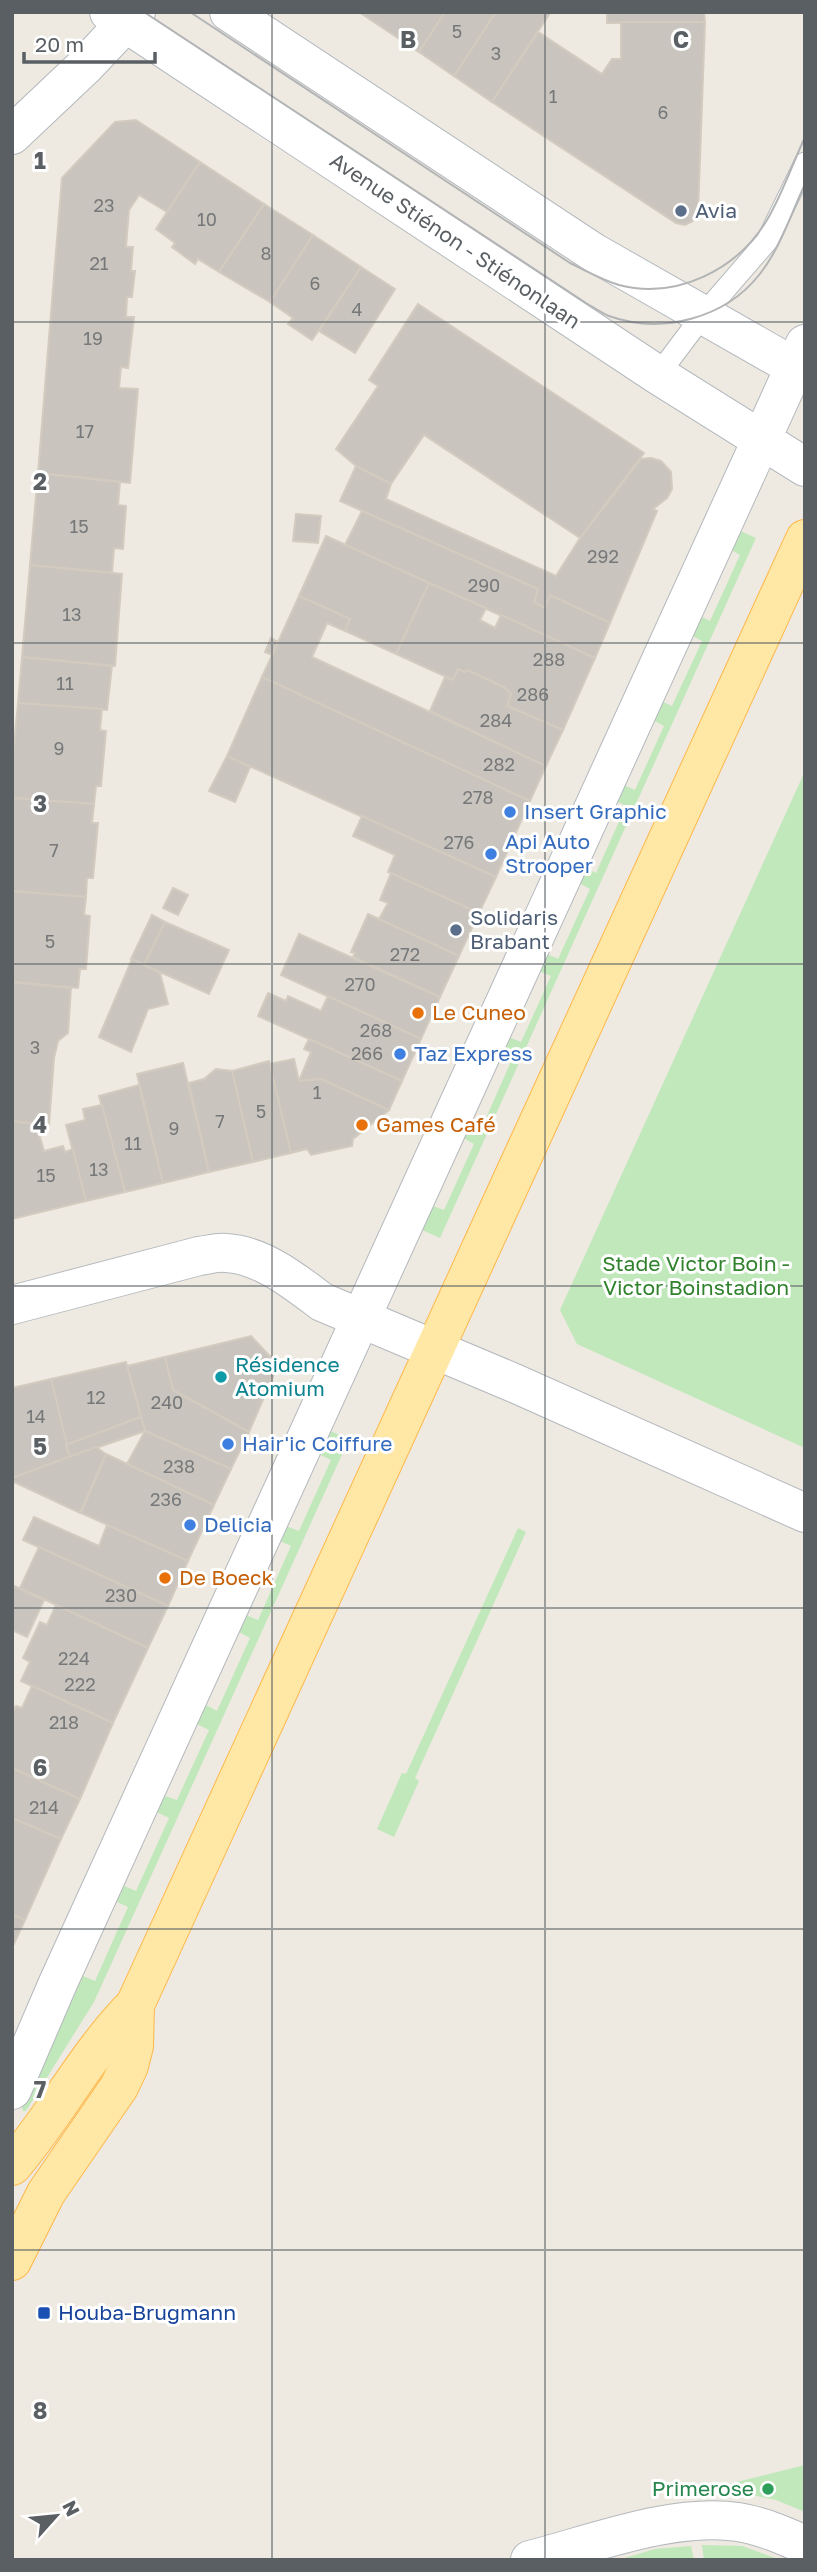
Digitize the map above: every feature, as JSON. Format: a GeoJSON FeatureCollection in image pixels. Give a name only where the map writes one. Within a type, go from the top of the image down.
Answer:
{"type":"FeatureCollection","features":[{"type":"Feature","properties":{"kind":"main road"},"geometry":{"type":"LineString","coordinates":[[12,2166],[69,2091],[113,2026],[135,2005],[805,539]]}},
{"type":"Feature","properties":{"kind":"main road"},"geometry":{"type":"LineString","coordinates":[[12,2262],[46,2193],[118,2087],[129,2066],[134,2046],[135,2005]]}},
{"type":"Feature","properties":{"kind":"street"},"geometry":{"type":"LineString","coordinates":[[12,2090],[69,1958],[761,441],[801,362],[703,315],[593,252],[229,12]]}},
{"type":"Feature","properties":{"kind":"street"},"geometry":{"type":"LineString","coordinates":[[12,135],[123,16]]}},
{"type":"Feature","properties":{"kind":"street","name":"Avenue Stiénon - Stiénonlaan"},"geometry":{"type":"LineString","coordinates":[[123,16],[658,376],[805,467]]}},
{"type":"Feature","properties":{"kind":"street"},"geometry":{"type":"LineString","coordinates":[[12,1305],[199,1256],[224,1252],[249,1257],[295,1282],[322,1302],[805,1513]]}},
{"type":"Feature","properties":{"kind":"street"},"geometry":{"type":"LineString","coordinates":[[530,2560],[637,2532],[704,2519],[760,2527],[805,2545]]}},
{"type":"Feature","properties":{"kind":"lane"},"geometry":{"type":"LineString","coordinates":[[658,376],[703,315],[767,242],[805,163]]}},
{"type":"Feature","properties":{"kind":"green space"},"geometry":{"type":"Polygon","coordinates":[[[738,530],[756,538],[440,1238],[422,1230],[433,1206],[444,1210],[474,1144],[463,1138],[471,1122],[482,1127],[513,1057],[502,1052],[509,1037],[521,1042],[551,976],[539,971],[547,954],[558,959],[590,889],[579,883],[585,868],[596,873],[626,806],[616,801],[623,785],[635,790],[664,726],[653,720],[661,701],[672,706],[702,641],[691,635],[700,616],[710,621],[740,555],[730,549],[738,530]]]}},
{"type":"Feature","properties":{"kind":"green space","name":"Stade Victor Boin - Victor Boinstadion"},"geometry":{"type":"Polygon","coordinates":[[[805,771],[805,1448],[577,1344],[560,1310],[805,771]]]}},
{"type":"Feature","properties":{"kind":"green space"},"geometry":{"type":"Polygon","coordinates":[[[330,1431],[349,1439],[94,2002],[26,2111],[23,2111],[22,2108],[83,1976],[95,1981],[128,1907],[117,1902],[124,1886],[136,1891],[169,1818],[157,1812],[165,1796],[177,1800],[209,1730],[197,1724],[206,1705],[217,1711],[250,1638],[239,1632],[246,1615],[258,1620],[291,1546],[280,1541],[286,1526],[299,1531],[331,1460],[319,1454],[330,1431]]]}},
{"type":"Feature","properties":{"kind":"green space"},"geometry":{"type":"Polygon","coordinates":[[[518,1528],[526,1532],[415,1778],[419,1781],[394,1837],[377,1829],[402,1773],[406,1774],[518,1528]]]}},
{"type":"Feature","properties":{"kind":"green space","name":"Primerose"},"geometry":{"type":"Polygon","coordinates":[[[805,2465],[805,2512],[776,2500],[716,2487],[805,2465]]]}},
{"type":"Feature","properties":{"kind":"green space"},"geometry":{"type":"Polygon","coordinates":[[[702,2545],[742,2546],[781,2560],[704,2560],[702,2545]]]}},
{"type":"Feature","properties":{"kind":"green space"},"geometry":{"type":"Polygon","coordinates":[[[691,2546],[694,2560],[618,2560],[655,2549],[691,2546]]]}},
{"type":"Feature","properties":{"kind":"building"},"geometry":{"type":"Polygon","coordinates":[[[359,12],[445,12],[419,52],[359,12]]]}},
{"type":"Feature","properties":{"kind":"building"},"geometry":{"type":"Polygon","coordinates":[[[445,12],[496,12],[454,76],[419,52],[445,12]]]}},
{"type":"Feature","properties":{"kind":"building"},"geometry":{"type":"Polygon","coordinates":[[[496,12],[550,13],[492,102],[454,76],[496,12]]]}},
{"type":"Feature","properties":{"kind":"building"},"geometry":{"type":"Polygon","coordinates":[[[607,12],[704,12],[705,22],[607,23],[607,12]]]}},
{"type":"Feature","properties":{"kind":"building"},"geometry":{"type":"Polygon","coordinates":[[[621,22],[705,22],[698,213],[693,221],[685,225],[676,223],[492,102],[538,32],[602,74],[612,59],[621,59],[621,22]]]}},
{"type":"Feature","properties":{"kind":"building"},"geometry":{"type":"Polygon","coordinates":[[[136,120],[200,162],[167,212],[139,195],[129,210],[126,247],[133,247],[131,271],[135,271],[132,297],[127,297],[126,317],[134,317],[128,368],[121,367],[119,388],[138,389],[130,483],[38,473],[62,178],[115,122],[136,120]]]}},
{"type":"Feature","properties":{"kind":"building"},"geometry":{"type":"Polygon","coordinates":[[[200,162],[264,204],[219,272],[198,259],[195,264],[172,247],[175,243],[156,229],[200,162]]]}},
{"type":"Feature","properties":{"kind":"building"},"geometry":{"type":"Polygon","coordinates":[[[264,204],[313,235],[270,302],[219,272],[264,204]]]}},
{"type":"Feature","properties":{"kind":"building"},"geometry":{"type":"Polygon","coordinates":[[[313,235],[361,267],[312,340],[288,324],[293,318],[270,302],[313,235]]]}},
{"type":"Feature","properties":{"kind":"building"},"geometry":{"type":"Polygon","coordinates":[[[361,267],[395,289],[355,353],[319,331],[361,267]]]}},
{"type":"Feature","properties":{"kind":"building"},"geometry":{"type":"Polygon","coordinates":[[[418,304],[644,453],[580,538],[424,435],[391,484],[356,466],[336,449],[378,386],[369,380],[418,304]]]}},
{"type":"Feature","properties":{"kind":"building"},"geometry":{"type":"Polygon","coordinates":[[[641,459],[661,461],[671,472],[672,489],[667,498],[653,509],[657,511],[610,623],[550,595],[545,608],[534,602],[538,589],[340,501],[356,466],[391,484],[386,499],[556,576],[580,538],[641,459]]]}},
{"type":"Feature","properties":{"kind":"building"},"geometry":{"type":"Polygon","coordinates":[[[38,473],[120,482],[118,505],[126,506],[123,549],[114,548],[112,573],[30,565],[38,473]]]}},
{"type":"Feature","properties":{"kind":"building"},"geometry":{"type":"Polygon","coordinates":[[[362,511],[538,589],[534,602],[545,608],[550,595],[610,623],[595,658],[345,545],[362,511]]]}},
{"type":"Feature","properties":{"kind":"building"},"geometry":{"type":"Polygon","coordinates":[[[296,514],[321,516],[318,543],[293,541],[296,514]]]}},
{"type":"Feature","properties":{"kind":"building"},"geometry":{"type":"Polygon","coordinates":[[[326,536],[429,583],[396,654],[345,631],[350,619],[299,596],[326,536]]]}},
{"type":"Feature","properties":{"kind":"building"},"geometry":{"type":"Polygon","coordinates":[[[30,565],[122,574],[115,666],[22,657],[30,565]]]}},
{"type":"Feature","properties":{"kind":"building"},"geometry":{"type":"Polygon","coordinates":[[[429,583],[486,608],[480,620],[495,628],[501,615],[595,658],[563,730],[507,706],[511,694],[504,687],[467,670],[464,672],[458,669],[453,680],[396,654],[429,583]]]}},
{"type":"Feature","properties":{"kind":"building"},"geometry":{"type":"Polygon","coordinates":[[[299,596],[350,619],[345,631],[327,623],[312,657],[546,766],[530,801],[262,677],[299,596]]]}},
{"type":"Feature","properties":{"kind":"building"},"geometry":{"type":"Polygon","coordinates":[[[271,638],[278,642],[272,655],[265,652],[271,638]]]}},
{"type":"Feature","properties":{"kind":"building"},"geometry":{"type":"Polygon","coordinates":[[[22,657],[112,666],[107,710],[18,703],[22,657]]]}},
{"type":"Feature","properties":{"kind":"building"},"geometry":{"type":"Polygon","coordinates":[[[458,669],[464,672],[467,670],[504,687],[511,694],[507,706],[563,730],[546,766],[430,711],[445,677],[453,680],[458,669]]]}},
{"type":"Feature","properties":{"kind":"building"},"geometry":{"type":"Polygon","coordinates":[[[262,677],[530,801],[496,877],[227,756],[262,677]]]}},
{"type":"Feature","properties":{"kind":"building"},"geometry":{"type":"Polygon","coordinates":[[[18,703],[102,709],[100,730],[106,731],[101,786],[96,786],[94,804],[12,798],[18,703]]]}},
{"type":"Feature","properties":{"kind":"building"},"geometry":{"type":"Polygon","coordinates":[[[227,756],[250,767],[235,802],[209,791],[227,756]]]}},
{"type":"Feature","properties":{"kind":"building"},"geometry":{"type":"Polygon","coordinates":[[[12,798],[94,804],[92,823],[98,823],[93,878],[87,878],[86,897],[12,891],[12,798]]]}},
{"type":"Feature","properties":{"kind":"building"},"geometry":{"type":"Polygon","coordinates":[[[362,816],[496,877],[479,913],[388,872],[395,855],[353,836],[362,816]]]}},
{"type":"Feature","properties":{"kind":"building"},"geometry":{"type":"Polygon","coordinates":[[[391,873],[479,913],[459,956],[379,919],[388,903],[380,900],[391,873]]]}},
{"type":"Feature","properties":{"kind":"building"},"geometry":{"type":"Polygon","coordinates":[[[173,888],[188,895],[178,915],[163,908],[173,888]]]}},
{"type":"Feature","properties":{"kind":"building"},"geometry":{"type":"Polygon","coordinates":[[[12,891],[86,897],[84,915],[90,916],[86,969],[80,969],[78,988],[12,982],[12,891]]]}},
{"type":"Feature","properties":{"kind":"building"},"geometry":{"type":"Polygon","coordinates":[[[368,914],[459,956],[440,997],[353,957],[355,953],[351,952],[368,914]]]}},
{"type":"Feature","properties":{"kind":"building"},"geometry":{"type":"Polygon","coordinates":[[[152,915],[165,922],[144,965],[131,959],[152,915]]]}},
{"type":"Feature","properties":{"kind":"building"},"geometry":{"type":"Polygon","coordinates":[[[165,922],[229,950],[209,994],[144,965],[165,922]]]}},
{"type":"Feature","properties":{"kind":"building"},"geometry":{"type":"Polygon","coordinates":[[[299,934],[440,997],[421,1039],[281,975],[299,934]]]}},
{"type":"Feature","properties":{"kind":"building"},"geometry":{"type":"Polygon","coordinates":[[[132,959],[160,973],[168,1004],[148,1009],[131,1052],[99,1037],[132,959]]]}},
{"type":"Feature","properties":{"kind":"building"},"geometry":{"type":"Polygon","coordinates":[[[12,982],[71,988],[68,1033],[58,1041],[54,1058],[49,1125],[12,1121],[12,982]]]}},
{"type":"Feature","properties":{"kind":"building"},"geometry":{"type":"Polygon","coordinates":[[[268,993],[286,1001],[288,996],[321,1011],[328,996],[421,1039],[402,1081],[258,1016],[268,993]]]}},
{"type":"Feature","properties":{"kind":"building"},"geometry":{"type":"Polygon","coordinates":[[[309,1039],[402,1081],[389,1110],[321,1079],[299,1081],[311,1052],[304,1049],[309,1039]]]}},
{"type":"Feature","properties":{"kind":"building"},"geometry":{"type":"Polygon","coordinates":[[[294,1059],[299,1081],[321,1079],[389,1110],[353,1139],[352,1146],[311,1155],[307,1149],[291,1153],[269,1064],[294,1059]]]}},
{"type":"Feature","properties":{"kind":"building"},"geometry":{"type":"Polygon","coordinates":[[[269,1061],[291,1153],[253,1162],[232,1071],[269,1061]]]}},
{"type":"Feature","properties":{"kind":"building"},"geometry":{"type":"Polygon","coordinates":[[[183,1063],[209,1172],[163,1183],[137,1074],[183,1063]]]}},
{"type":"Feature","properties":{"kind":"building"},"geometry":{"type":"Polygon","coordinates":[[[216,1069],[232,1071],[253,1162],[209,1172],[189,1083],[204,1079],[216,1069]]]}},
{"type":"Feature","properties":{"kind":"building"},"geometry":{"type":"Polygon","coordinates":[[[139,1085],[163,1183],[125,1192],[99,1096],[139,1085]]]}},
{"type":"Feature","properties":{"kind":"building"},"geometry":{"type":"Polygon","coordinates":[[[102,1105],[125,1192],[86,1201],[66,1125],[85,1120],[83,1109],[102,1105]]]}},
{"type":"Feature","properties":{"kind":"building"},"geometry":{"type":"Polygon","coordinates":[[[12,1121],[36,1124],[44,1151],[63,1146],[65,1152],[73,1149],[86,1201],[12,1219],[12,1121]]]}},
{"type":"Feature","properties":{"kind":"building","name":"Résidence Atomium"},"geometry":{"type":"Polygon","coordinates":[[[251,1336],[278,1365],[249,1432],[173,1390],[165,1357],[251,1336]]]}},
{"type":"Feature","properties":{"kind":"building"},"geometry":{"type":"Polygon","coordinates":[[[165,1357],[173,1390],[249,1432],[231,1469],[145,1431],[127,1366],[165,1357]]]}},
{"type":"Feature","properties":{"kind":"building"},"geometry":{"type":"Polygon","coordinates":[[[126,1362],[141,1417],[66,1445],[51,1379],[126,1362]]]}},
{"type":"Feature","properties":{"kind":"building"},"geometry":{"type":"Polygon","coordinates":[[[51,1379],[70,1457],[12,1478],[12,1388],[51,1379]]]}},
{"type":"Feature","properties":{"kind":"building"},"geometry":{"type":"Polygon","coordinates":[[[141,1417],[145,1431],[70,1457],[66,1445],[141,1417]]]}},
{"type":"Feature","properties":{"kind":"building"},"geometry":{"type":"Polygon","coordinates":[[[145,1431],[231,1469],[214,1505],[127,1464],[145,1431]]]}},
{"type":"Feature","properties":{"kind":"building"},"geometry":{"type":"Polygon","coordinates":[[[96,1447],[106,1454],[80,1513],[12,1481],[12,1478],[96,1447]]]}},
{"type":"Feature","properties":{"kind":"building"},"geometry":{"type":"Polygon","coordinates":[[[106,1454],[214,1505],[188,1561],[81,1513],[106,1454]]]}},
{"type":"Feature","properties":{"kind":"building"},"geometry":{"type":"Polygon","coordinates":[[[34,1517],[99,1546],[107,1525],[188,1561],[168,1606],[23,1540],[34,1517]]]}},
{"type":"Feature","properties":{"kind":"building"},"geometry":{"type":"Polygon","coordinates":[[[39,1547],[168,1606],[148,1648],[20,1588],[39,1547]]]}},
{"type":"Feature","properties":{"kind":"building"},"geometry":{"type":"Polygon","coordinates":[[[12,1585],[44,1600],[27,1637],[12,1630],[12,1585]]]}},
{"type":"Feature","properties":{"kind":"building"},"geometry":{"type":"Polygon","coordinates":[[[56,1605],[148,1648],[113,1723],[21,1681],[30,1662],[23,1658],[40,1622],[47,1625],[56,1605]]]}},
{"type":"Feature","properties":{"kind":"building"},"geometry":{"type":"Polygon","coordinates":[[[32,1686],[113,1723],[80,1799],[12,1768],[12,1714],[16,1706],[22,1708],[32,1686]]]}},
{"type":"Feature","properties":{"kind":"building"},"geometry":{"type":"Polygon","coordinates":[[[12,1768],[80,1799],[61,1839],[12,1818],[12,1768]]]}},
{"type":"Feature","properties":{"kind":"building"},"geometry":{"type":"Polygon","coordinates":[[[12,1818],[61,1839],[25,1920],[12,1914],[12,1818]]]}},
{"type":"Feature","properties":{"kind":"building"},"geometry":{"type":"Polygon","coordinates":[[[12,1914],[25,1920],[12,1948],[12,1914]]]}},
{"type":"Feature","properties":{"kind":"tram line"},"geometry":{"type":"LineString","coordinates":[[144,12],[586,303],[606,315],[629,321],[650,324],[691,319],[711,312],[745,290],[773,254],[805,184]]}},
{"type":"Feature","properties":{"kind":"tram line"},"geometry":{"type":"LineString","coordinates":[[190,12],[570,263],[619,285],[640,289],[683,284],[703,277],[739,253],[767,220],[805,137]]}},
{"type":"Feature","properties":{"kind":"place","name":"Avia"},"geometry":{"type":"Point","coordinates":[681,211]}},
{"type":"Feature","properties":{"kind":"place","name":"Insert Graphic"},"geometry":{"type":"Point","coordinates":[510,812]}},
{"type":"Feature","properties":{"kind":"place","name":"Api Auto Strooper"},"geometry":{"type":"Point","coordinates":[491,854]}},
{"type":"Feature","properties":{"kind":"place","name":"Solidaris Brabant"},"geometry":{"type":"Point","coordinates":[456,930]}},
{"type":"Feature","properties":{"kind":"place","name":"Le Cuneo"},"geometry":{"type":"Point","coordinates":[418,1013]}},
{"type":"Feature","properties":{"kind":"place","name":"Taz Express"},"geometry":{"type":"Point","coordinates":[400,1054]}},
{"type":"Feature","properties":{"kind":"place","name":"Games Café"},"geometry":{"type":"Point","coordinates":[362,1125]}},
{"type":"Feature","properties":{"kind":"place","name":"Résidence Atomium"},"geometry":{"type":"Point","coordinates":[221,1377]}},
{"type":"Feature","properties":{"kind":"place","name":"Hair'ic Coiffure"},"geometry":{"type":"Point","coordinates":[228,1444]}},
{"type":"Feature","properties":{"kind":"place","name":"Delicia"},"geometry":{"type":"Point","coordinates":[190,1525]}},
{"type":"Feature","properties":{"kind":"place","name":"De Boeck"},"geometry":{"type":"Point","coordinates":[165,1578]}},
{"type":"Feature","properties":{"kind":"place","name":"Houba-Brugmann"},"geometry":{"type":"Point","coordinates":[44,2313]}},
{"type":"Feature","properties":{"kind":"place","name":"Primerose"},"geometry":{"type":"Point","coordinates":[768,2489]}}]}
